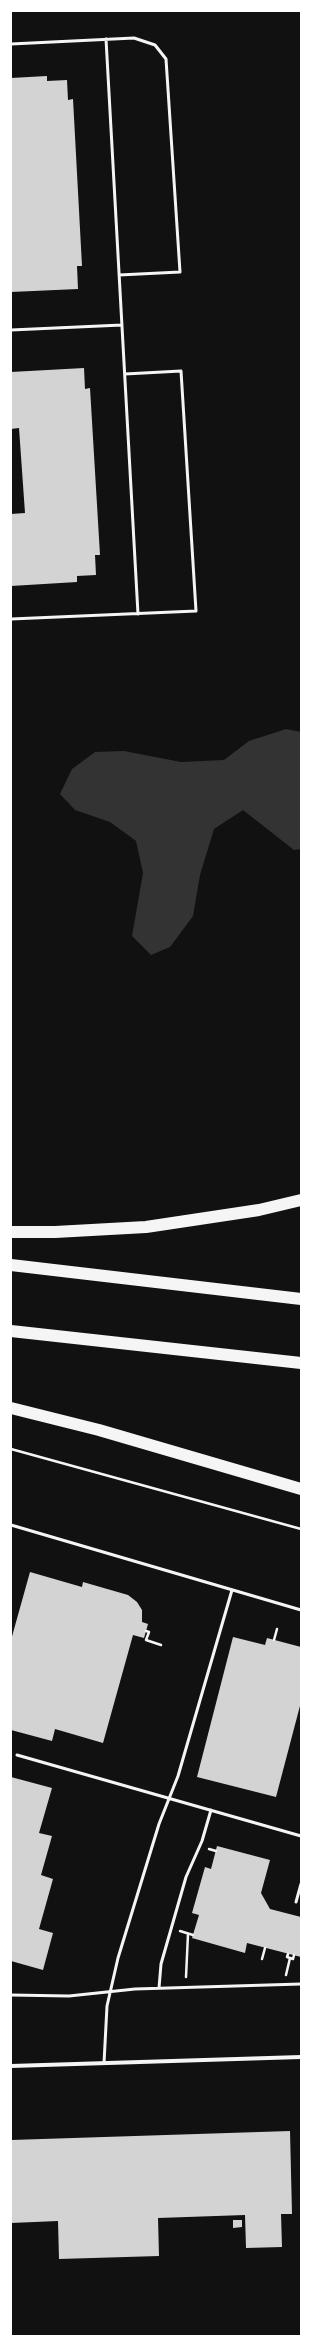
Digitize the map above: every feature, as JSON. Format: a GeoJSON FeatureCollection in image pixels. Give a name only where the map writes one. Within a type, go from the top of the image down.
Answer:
{"type":"FeatureCollection","features":[{"type":"Feature","properties":{"kind":"highway"},"geometry":{"type":"LineString","coordinates":[[11,1232],[55,1232],[146,1227],[259,1210],[301,1200]]}},
{"type":"Feature","properties":{"kind":"highway"},"geometry":{"type":"LineString","coordinates":[[11,1265],[301,1299]]}},
{"type":"Feature","properties":{"kind":"highway"},"geometry":{"type":"LineString","coordinates":[[11,1331],[301,1363]]}},
{"type":"Feature","properties":{"kind":"highway"},"geometry":{"type":"LineString","coordinates":[[11,1408],[99,1430],[301,1489]]}},
{"type":"Feature","properties":{"kind":"street"},"geometry":{"type":"LineString","coordinates":[[11,2066],[301,2057]]}},
{"type":"Feature","properties":{"kind":"lane"},"geometry":{"type":"LineString","coordinates":[[11,44],[134,38],[155,44],[166,59],[180,272],[119,275]]}},
{"type":"Feature","properties":{"kind":"lane"},"geometry":{"type":"LineString","coordinates":[[106,39],[138,614]]}},
{"type":"Feature","properties":{"kind":"lane"},"geometry":{"type":"LineString","coordinates":[[11,330],[122,325]]}},
{"type":"Feature","properties":{"kind":"lane"},"geometry":{"type":"LineString","coordinates":[[11,619],[196,611],[181,371],[125,374]]}},
{"type":"Feature","properties":{"kind":"lane"},"geometry":{"type":"LineString","coordinates":[[11,1526],[301,1610]]}},
{"type":"Feature","properties":{"kind":"lane"},"geometry":{"type":"LineString","coordinates":[[104,2063],[103,2045],[109,1992],[159,1824],[178,1776],[232,1590]]}},
{"type":"Feature","properties":{"kind":"lane"},"geometry":{"type":"LineString","coordinates":[[17,1755],[301,1836]]}},
{"type":"Feature","properties":{"kind":"lane"},"geometry":{"type":"LineString","coordinates":[[159,1988],[161,1964],[186,1877],[202,1841],[211,1810]]}},
{"type":"Feature","properties":{"kind":"lane"},"geometry":{"type":"LineString","coordinates":[[296,1902],[301,1884]]}},
{"type":"Feature","properties":{"kind":"lane"},"geometry":{"type":"LineString","coordinates":[[11,1995],[35,1997],[159,1988],[301,1984]]}},
{"type":"Feature","properties":{"kind":"path"},"geometry":{"type":"LineString","coordinates":[[11,1449],[301,1529]]}},
{"type":"Feature","properties":{"kind":"path"},"geometry":{"type":"LineString","coordinates":[[274,1640],[277,1629]]}},
{"type":"Feature","properties":{"kind":"path"},"geometry":{"type":"LineString","coordinates":[[146,1631],[149,1632],[146,1640],[161,1644]]}},
{"type":"Feature","properties":{"kind":"path"},"geometry":{"type":"LineString","coordinates":[[209,1850],[216,1851]]}},
{"type":"Feature","properties":{"kind":"path"},"geometry":{"type":"LineString","coordinates":[[178,1931],[193,1935]]}},
{"type":"Feature","properties":{"kind":"path"},"geometry":{"type":"LineString","coordinates":[[186,1977],[188,1934]]}},
{"type":"Feature","properties":{"kind":"path"},"geometry":{"type":"LineString","coordinates":[[262,1959],[265,1948]]}},
{"type":"Feature","properties":{"kind":"path"},"geometry":{"type":"LineString","coordinates":[[286,1975],[290,1958],[287,1957],[288,1954]]}},
{"type":"Feature","properties":{"kind":"path"},"geometry":{"type":"LineString","coordinates":[[290,1958],[293,1959],[294,1955]]}},
{"type":"Feature","properties":{"kind":"shaded area"},"geometry":{"type":"Polygon","coordinates":[[[286,729],[301,732],[301,849],[294,850],[243,810],[214,829],[200,875],[193,916],[170,947],[151,955],[132,936],[143,873],[136,841],[110,822],[75,810],[60,794],[72,769],[95,752],[124,751],[181,762],[224,760],[249,741],[286,729]]]}},
{"type":"Feature","properties":{"kind":"building"},"geometry":{"type":"Polygon","coordinates":[[[47,76],[47,81],[67,80],[68,100],[73,99],[82,266],[77,266],[78,289],[11,292],[11,78],[47,76]]]}},
{"type":"Feature","properties":{"kind":"building"},"geometry":{"type":"Polygon","coordinates":[[[84,368],[85,389],[90,388],[100,555],[95,555],[96,575],[77,576],[77,582],[11,586],[11,514],[25,513],[19,428],[11,429],[11,372],[84,368]]]}},
{"type":"Feature","properties":{"kind":"building"},"geometry":{"type":"Polygon","coordinates":[[[30,1572],[82,1587],[83,1582],[128,1595],[137,1602],[142,1610],[142,1622],[148,1624],[144,1638],[133,1635],[103,1743],[55,1729],[52,1741],[11,1730],[11,1640],[30,1572]]]}},
{"type":"Feature","properties":{"kind":"building"},"geometry":{"type":"Polygon","coordinates":[[[233,1637],[265,1645],[267,1638],[301,1647],[301,1702],[276,1797],[197,1777],[233,1637]]]}},
{"type":"Feature","properties":{"kind":"building"},"geometry":{"type":"Polygon","coordinates":[[[11,1777],[52,1788],[39,1833],[52,1836],[41,1875],[53,1879],[39,1929],[53,1933],[43,1970],[11,1961],[11,1777]]]}},
{"type":"Feature","properties":{"kind":"building"},"geometry":{"type":"Polygon","coordinates":[[[217,1846],[270,1860],[261,1893],[270,1909],[301,1917],[301,1957],[247,1943],[245,1953],[192,1938],[199,1915],[192,1913],[205,1867],[211,1869],[217,1846]]]}},
{"type":"Feature","properties":{"kind":"building"},"geometry":{"type":"Polygon","coordinates":[[[290,2131],[292,2214],[281,2214],[282,2247],[246,2248],[245,2215],[158,2218],[159,2256],[59,2259],[58,2221],[11,2223],[11,2140],[290,2131]]]}},
{"type":"Feature","properties":{"kind":"building"},"geometry":{"type":"Polygon","coordinates":[[[233,2220],[242,2220],[242,2227],[233,2228],[233,2220]]]}}]}
